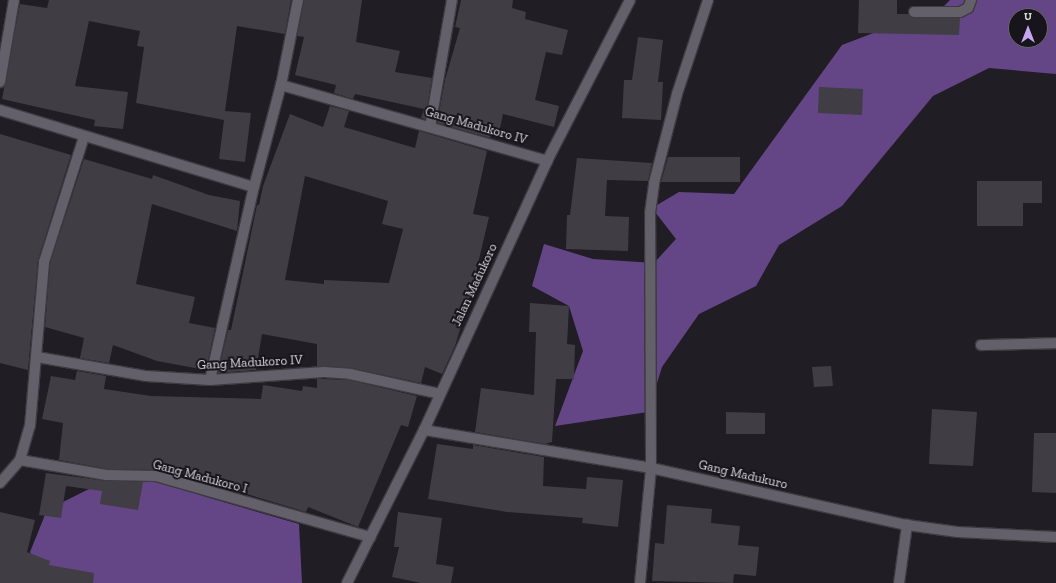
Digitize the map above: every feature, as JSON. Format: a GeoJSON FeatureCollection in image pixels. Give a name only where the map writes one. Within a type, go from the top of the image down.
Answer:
{"type":"FeatureCollection","features":[{"type":"Feature","properties":{"kind":"street"},"geometry":{"type":"LineString","coordinates":[[0,82],[14,0]]}},
{"type":"Feature","properties":{"kind":"street"},"geometry":{"type":"LineString","coordinates":[[210,380],[254,187],[281,85],[298,0]]}},
{"type":"Feature","properties":{"kind":"street"},"geometry":{"type":"LineString","coordinates":[[430,127],[452,0]]}},
{"type":"Feature","properties":{"kind":"street","name":"Jalan Madukoro"},"geometry":{"type":"LineString","coordinates":[[347,583],[424,430],[547,161],[630,0]]}},
{"type":"Feature","properties":{"kind":"street"},"geometry":{"type":"LineString","coordinates":[[640,583],[651,468],[651,206],[677,94],[708,0]]}},
{"type":"Feature","properties":{"kind":"street"},"geometry":{"type":"LineString","coordinates":[[914,12],[960,12],[972,0]]}},
{"type":"Feature","properties":{"kind":"street","name":"Gang Madukoro IV"},"geometry":{"type":"LineString","coordinates":[[281,85],[547,161]]}},
{"type":"Feature","properties":{"kind":"street"},"geometry":{"type":"LineString","coordinates":[[0,110],[84,137],[254,187]]}},
{"type":"Feature","properties":{"kind":"street"},"geometry":{"type":"LineString","coordinates":[[0,482],[20,460],[30,426],[44,262],[84,137]]}},
{"type":"Feature","properties":{"kind":"street"},"geometry":{"type":"LineString","coordinates":[[981,345],[1056,343]]}},
{"type":"Feature","properties":{"kind":"street","name":"Gang Madukoro IV"},"geometry":{"type":"LineString","coordinates":[[37,357],[146,376],[210,380],[324,372],[380,378],[440,394]]}},
{"type":"Feature","properties":{"kind":"street","name":"Gang Madukuro"},"geometry":{"type":"LineString","coordinates":[[424,430],[651,468],[906,525],[958,532],[1056,537]]}},
{"type":"Feature","properties":{"kind":"street","name":"Gang Madukoro I"},"geometry":{"type":"LineString","coordinates":[[20,460],[107,475],[156,476],[370,537]]}},
{"type":"Feature","properties":{"kind":"street"},"geometry":{"type":"LineString","coordinates":[[899,583],[906,525]]}},
{"type":"Feature","properties":{"kind":"shaded area"},"geometry":{"type":"Polygon","coordinates":[[[950,0],[1056,0],[1056,74],[989,68],[933,96],[842,206],[779,245],[756,286],[699,314],[662,367],[648,412],[555,426],[583,351],[569,306],[532,286],[544,244],[593,259],[654,263],[676,239],[652,208],[679,192],[734,194],[842,45],[944,6],[950,0]]]}},
{"type":"Feature","properties":{"kind":"shaded area"},"geometry":{"type":"Polygon","coordinates":[[[129,469],[203,496],[299,524],[302,583],[28,583],[37,566],[30,552],[47,510],[129,469]]]}},
{"type":"Feature","properties":{"kind":"building"},"geometry":{"type":"Polygon","coordinates":[[[49,0],[291,0],[285,34],[237,26],[225,111],[251,113],[245,162],[219,159],[224,120],[136,103],[144,47],[137,46],[140,31],[89,21],[75,86],[128,92],[123,129],[94,126],[95,120],[2,99],[20,4],[47,8],[49,0]]]}},
{"type":"Feature","properties":{"kind":"building"},"geometry":{"type":"Polygon","coordinates":[[[304,0],[362,0],[356,42],[400,51],[395,72],[432,78],[425,119],[421,118],[424,109],[355,94],[353,99],[334,93],[336,85],[295,75],[304,37],[297,36],[304,0]]]}},
{"type":"Feature","properties":{"kind":"building"},"geometry":{"type":"Polygon","coordinates":[[[461,0],[513,0],[512,8],[526,12],[525,19],[568,30],[562,55],[546,52],[535,100],[559,106],[554,127],[503,114],[499,133],[491,132],[490,138],[437,123],[445,80],[460,28],[455,27],[461,0]]]}},
{"type":"Feature","properties":{"kind":"building"},"geometry":{"type":"Polygon","coordinates":[[[859,0],[897,0],[897,14],[908,14],[914,18],[960,18],[959,35],[858,33],[859,0]]]}},
{"type":"Feature","properties":{"kind":"building"},"geometry":{"type":"Polygon","coordinates":[[[638,37],[663,40],[658,82],[663,82],[661,120],[622,118],[624,80],[632,80],[638,37]]]}},
{"type":"Feature","properties":{"kind":"building"},"geometry":{"type":"Polygon","coordinates":[[[819,87],[863,89],[862,115],[818,113],[819,87]]]}},
{"type":"Feature","properties":{"kind":"building"},"geometry":{"type":"Polygon","coordinates":[[[330,106],[349,111],[344,127],[415,148],[419,131],[487,151],[473,214],[489,217],[471,293],[455,346],[442,374],[425,367],[421,383],[351,368],[317,366],[317,344],[262,334],[256,370],[218,373],[228,330],[231,330],[257,205],[259,205],[263,186],[290,114],[323,127],[330,106]],[[305,176],[285,280],[324,284],[324,280],[389,283],[403,229],[382,224],[388,201],[305,176]]]}},
{"type":"Feature","properties":{"kind":"building"},"geometry":{"type":"Polygon","coordinates":[[[0,134],[71,155],[38,260],[28,370],[0,363],[0,134]]]}},
{"type":"Feature","properties":{"kind":"building"},"geometry":{"type":"Polygon","coordinates":[[[668,157],[740,157],[740,182],[661,182],[668,157]]]}},
{"type":"Feature","properties":{"kind":"building"},"geometry":{"type":"Polygon","coordinates":[[[577,158],[652,163],[648,181],[607,180],[605,216],[629,217],[628,251],[566,249],[567,215],[570,215],[577,158]]]}},
{"type":"Feature","properties":{"kind":"building"},"geometry":{"type":"Polygon","coordinates":[[[84,159],[152,179],[153,175],[209,195],[240,201],[237,231],[152,204],[136,284],[195,297],[189,323],[215,328],[206,370],[157,361],[113,345],[109,363],[80,358],[84,338],[45,327],[50,263],[84,159]]]}},
{"type":"Feature","properties":{"kind":"building"},"geometry":{"type":"Polygon","coordinates":[[[977,181],[1042,181],[1042,203],[1023,203],[1023,226],[977,226],[977,181]]]}},
{"type":"Feature","properties":{"kind":"building"},"geometry":{"type":"Polygon","coordinates":[[[530,303],[569,306],[567,344],[575,345],[574,379],[556,379],[552,442],[545,444],[475,432],[481,388],[534,395],[536,332],[529,332],[530,303]]]}},
{"type":"Feature","properties":{"kind":"building"},"geometry":{"type":"Polygon","coordinates":[[[831,366],[833,386],[814,387],[812,367],[831,366]]]}},
{"type":"Feature","properties":{"kind":"building"},"geometry":{"type":"Polygon","coordinates":[[[77,371],[106,376],[104,389],[151,396],[261,399],[263,385],[302,391],[303,386],[317,388],[317,379],[324,379],[349,380],[417,396],[408,427],[401,425],[358,527],[308,507],[306,512],[158,467],[158,470],[108,469],[59,460],[63,423],[42,419],[51,376],[75,380],[77,371]]]}},
{"type":"Feature","properties":{"kind":"building"},"geometry":{"type":"Polygon","coordinates":[[[932,409],[977,412],[973,466],[929,464],[932,409]]]}},
{"type":"Feature","properties":{"kind":"building"},"geometry":{"type":"Polygon","coordinates":[[[726,412],[765,413],[765,434],[726,434],[726,412]]]}},
{"type":"Feature","properties":{"kind":"building"},"geometry":{"type":"Polygon","coordinates":[[[1034,433],[1056,433],[1056,493],[1032,492],[1034,433]]]}},
{"type":"Feature","properties":{"kind":"building"},"geometry":{"type":"Polygon","coordinates":[[[437,444],[473,449],[473,445],[544,457],[543,486],[586,489],[587,477],[623,480],[618,527],[582,523],[583,518],[507,512],[428,499],[437,444]]]}},
{"type":"Feature","properties":{"kind":"building"},"geometry":{"type":"Polygon","coordinates":[[[46,473],[107,481],[143,482],[138,510],[100,504],[102,491],[66,486],[61,518],[39,515],[46,473]]]}},
{"type":"Feature","properties":{"kind":"building"},"geometry":{"type":"Polygon","coordinates":[[[667,505],[712,509],[711,523],[740,526],[738,545],[759,547],[756,576],[734,574],[733,583],[652,581],[655,543],[664,544],[667,505]]]}},
{"type":"Feature","properties":{"kind":"building"},"geometry":{"type":"Polygon","coordinates":[[[0,512],[35,520],[27,552],[50,561],[49,565],[94,573],[93,583],[0,583],[0,512]]]}},
{"type":"Feature","properties":{"kind":"building"},"geometry":{"type":"Polygon","coordinates":[[[398,512],[442,518],[436,564],[454,567],[451,583],[421,583],[392,577],[399,547],[394,547],[398,512]]]}}]}
